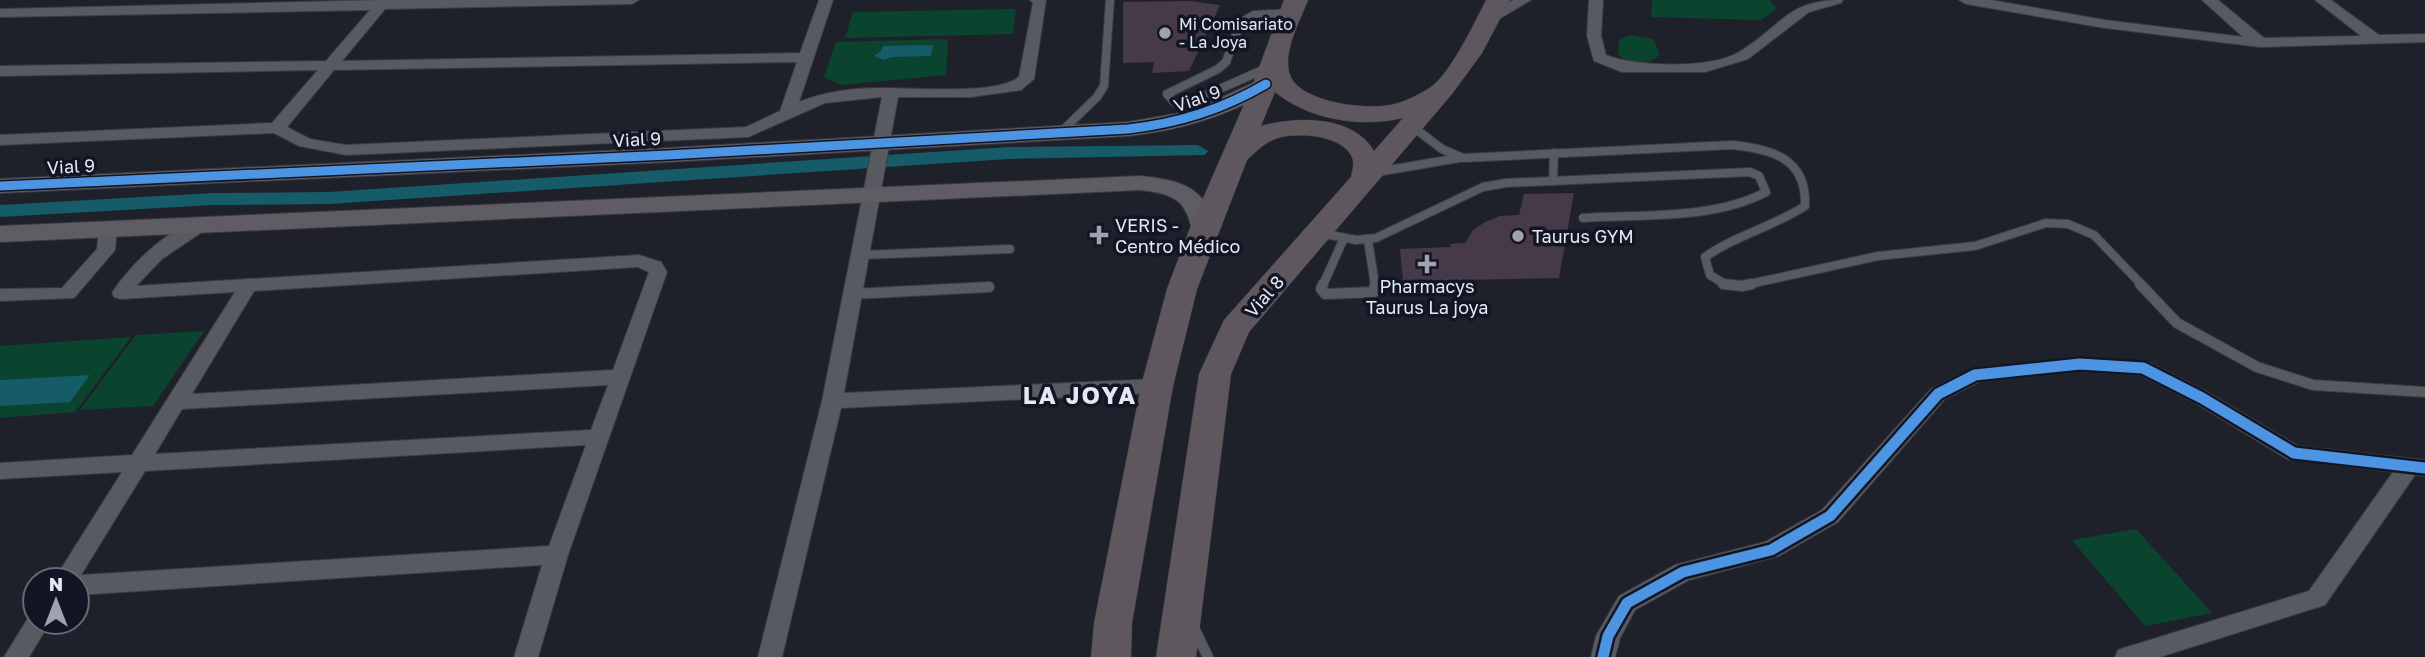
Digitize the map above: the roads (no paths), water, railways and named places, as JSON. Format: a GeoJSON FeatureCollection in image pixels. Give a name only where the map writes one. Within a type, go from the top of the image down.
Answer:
{"type":"FeatureCollection","features":[{"type":"Feature","properties":{"kind":"main road"},"geometry":{"type":"LineString","coordinates":[[1111,657],[1113,623],[1157,386],[1182,289],[1204,228],[1237,156],[1272,68],[1294,6]]}},
{"type":"Feature","properties":{"kind":"main road","name":"Vial 8"},"geometry":{"type":"LineString","coordinates":[[1176,657],[1215,374],[1235,328],[1331,236],[1368,177],[1413,127],[1470,53],[1494,10]]}},
{"type":"Feature","properties":{"kind":"main road"},"geometry":{"type":"LineString","coordinates":[[1272,68],[1291,93],[1313,105],[1340,112],[1370,115],[1399,111],[1423,103],[1443,89]]}},
{"type":"Feature","properties":{"kind":"main road"},"geometry":{"type":"LineString","coordinates":[[1237,156],[1248,142],[1267,132],[1292,127],[1318,129],[1342,136],[1360,149],[1368,164],[1368,177]]}},
{"type":"Feature","properties":{"kind":"street"},"geometry":{"type":"LineString","coordinates":[[0,13],[632,0]]}},
{"type":"Feature","properties":{"kind":"street"},"geometry":{"type":"LineString","coordinates":[[788,111],[826,0]]}},
{"type":"Feature","properties":{"kind":"street"},"geometry":{"type":"LineString","coordinates":[[0,139],[277,128],[305,143],[346,150],[748,132],[764,127],[788,111],[835,96],[1002,89],[1021,84],[1026,79],[1040,2],[1037,0]]}},
{"type":"Feature","properties":{"kind":"street"},"geometry":{"type":"LineString","coordinates":[[1494,10],[1524,0]]}},
{"type":"Feature","properties":{"kind":"street"},"geometry":{"type":"LineString","coordinates":[[1596,0],[1594,36],[1599,58],[1622,67],[1705,67],[1743,56],[1801,4],[1836,0]]}},
{"type":"Feature","properties":{"kind":"street"},"geometry":{"type":"LineString","coordinates":[[1966,0],[2105,24],[2260,43],[2425,38]]}},
{"type":"Feature","properties":{"kind":"street"},"geometry":{"type":"LineString","coordinates":[[2209,0],[2260,43]]}},
{"type":"Feature","properties":{"kind":"street"},"geometry":{"type":"LineString","coordinates":[[2322,0],[2375,39]]}},
{"type":"Feature","properties":{"kind":"street"},"geometry":{"type":"LineString","coordinates":[[277,128],[382,4]]}},
{"type":"Feature","properties":{"kind":"street"},"geometry":{"type":"LineString","coordinates":[[0,71],[807,57]]}},
{"type":"Feature","properties":{"kind":"street","name":"Vial 9"},"geometry":{"type":"LineString","coordinates":[[0,187],[883,143],[1183,123],[1218,111],[1272,68]]}},
{"type":"Feature","properties":{"kind":"street"},"geometry":{"type":"LineString","coordinates":[[770,657],[832,401],[874,194],[891,93]]}},
{"type":"Feature","properties":{"kind":"street"},"geometry":{"type":"LineString","coordinates":[[0,234],[874,194],[1158,185],[1173,188],[1193,200],[1199,208],[1204,228]]}},
{"type":"Feature","properties":{"kind":"street"},"geometry":{"type":"LineString","coordinates":[[199,226],[161,249],[134,273],[121,293],[639,261],[651,264],[658,272],[597,438],[526,657]]}},
{"type":"Feature","properties":{"kind":"street"},"geometry":{"type":"LineString","coordinates":[[0,295],[67,294],[106,250],[108,230]]}},
{"type":"Feature","properties":{"kind":"street"},"geometry":{"type":"LineString","coordinates":[[75,566],[248,286]]}},
{"type":"Feature","properties":{"kind":"street"},"geometry":{"type":"LineString","coordinates":[[1603,657],[1608,636],[1627,603],[1683,572],[1771,550],[1830,516],[1938,394],[1975,375],[2080,364],[2143,368],[2202,398],[2294,453],[2417,467]]}},
{"type":"Feature","properties":{"kind":"street"},"geometry":{"type":"LineString","coordinates":[[176,402],[619,377]]}},
{"type":"Feature","properties":{"kind":"street"},"geometry":{"type":"LineString","coordinates":[[832,401],[1157,386]]}},
{"type":"Feature","properties":{"kind":"street"},"geometry":{"type":"LineString","coordinates":[[0,471],[597,438]]}},
{"type":"Feature","properties":{"kind":"street"},"geometry":{"type":"LineString","coordinates":[[2127,657],[2317,598],[2417,467]]}},
{"type":"Feature","properties":{"kind":"street"},"geometry":{"type":"LineString","coordinates":[[91,584],[557,555]]}},
{"type":"Feature","properties":{"kind":"street"},"geometry":{"type":"LineString","coordinates":[[16,657],[29,636]]}},
{"type":"Feature","properties":{"kind":"lane"},"geometry":{"type":"LineString","coordinates":[[1060,133],[1097,97],[1104,86],[1110,0]]}},
{"type":"Feature","properties":{"kind":"lane"},"geometry":{"type":"LineString","coordinates":[[1272,68],[1188,103],[1177,104],[1171,101],[1167,94],[1218,69],[1226,62],[1240,23],[1254,15],[1294,6]]}},
{"type":"Feature","properties":{"kind":"lane"},"geometry":{"type":"LineString","coordinates":[[1413,127],[1442,149],[1463,158]]}},
{"type":"Feature","properties":{"kind":"lane"},"geometry":{"type":"LineString","coordinates":[[1368,177],[1429,161],[1463,158],[1756,146],[1782,155],[1801,180],[1807,195],[1805,206],[1783,220],[1716,248],[1705,257],[1710,275],[1726,285],[1742,286],[1766,282],[1828,265],[1878,256],[1975,246],[2046,223],[2068,225],[2094,235],[2177,323],[2257,367],[2314,384],[2425,392]]}},
{"type":"Feature","properties":{"kind":"lane"},"geometry":{"type":"LineString","coordinates":[[1553,181],[1554,153]]}},
{"type":"Feature","properties":{"kind":"lane"},"geometry":{"type":"LineString","coordinates":[[1368,240],[1376,284],[1374,292],[1325,295],[1321,289],[1331,236],[1368,240],[1483,187],[1750,172],[1759,176],[1766,192],[1758,199],[1711,208],[1583,218]]}},
{"type":"Feature","properties":{"kind":"lane"},"geometry":{"type":"LineString","coordinates":[[861,256],[1010,249]]}},
{"type":"Feature","properties":{"kind":"lane"},"geometry":{"type":"LineString","coordinates":[[853,295],[989,287]]}},
{"type":"Feature","properties":{"kind":"lane"},"geometry":{"type":"LineString","coordinates":[[1182,607],[1208,657]]}},
{"type":"Feature","properties":{"kind":"water"},"geometry":{"type":"Polygon","coordinates":[[[933,45],[931,56],[891,57],[884,60],[874,56],[883,46],[933,45]]]}},
{"type":"Feature","properties":{"kind":"water"},"geometry":{"type":"Polygon","coordinates":[[[90,375],[70,402],[0,406],[0,380],[90,375]]]}},
{"type":"Feature","properties":{"kind":"waterway"},"geometry":{"type":"LineString","coordinates":[[0,211],[213,199],[329,198],[1009,153],[1198,151]]}},
{"type":"Feature","properties":{"kind":"place","name":"Mi Comisariato - La Joya"},"geometry":{"type":"Point","coordinates":[1165,33]}},
{"type":"Feature","properties":{"kind":"place","name":"VERIS - Centro Médico"},"geometry":{"type":"Point","coordinates":[1099,235]}},
{"type":"Feature","properties":{"kind":"place","name":"Taurus GYM"},"geometry":{"type":"Point","coordinates":[1518,236]}},
{"type":"Feature","properties":{"kind":"place","name":"Pharmacys Taurus La joya"},"geometry":{"type":"Point","coordinates":[1427,264]}},
{"type":"Feature","properties":{"kind":"district","name":"LA JOYA"},"geometry":{"type":"Point","coordinates":[1080,394]}}]}
